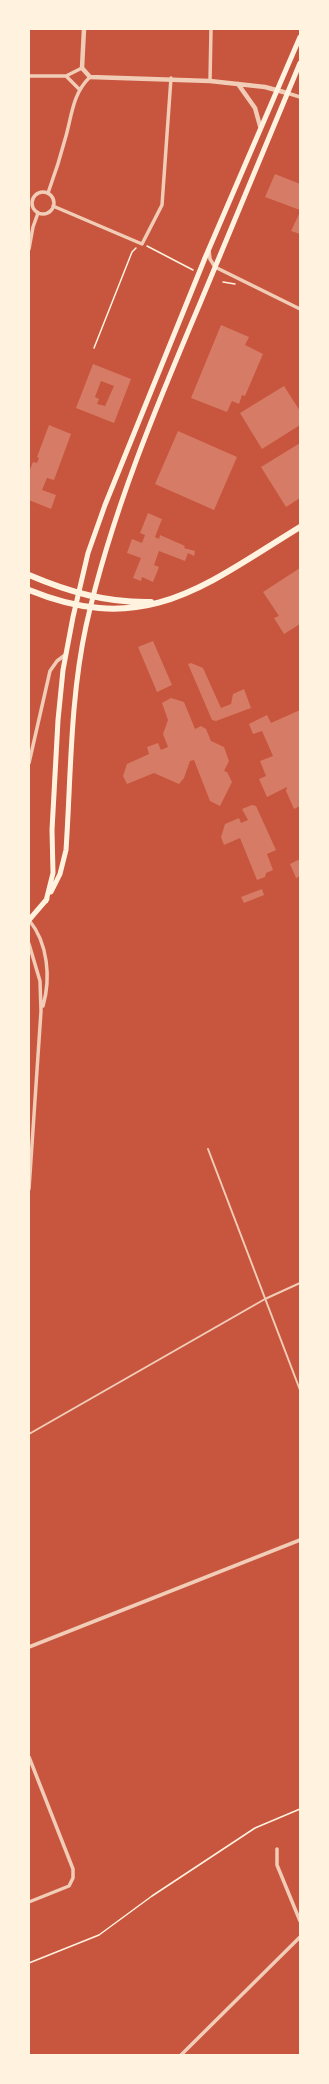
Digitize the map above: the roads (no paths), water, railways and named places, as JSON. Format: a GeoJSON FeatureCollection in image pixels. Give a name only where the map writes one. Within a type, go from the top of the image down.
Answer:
{"type":"FeatureCollection","features":[{"type":"Feature","properties":{"kind":"main road"},"geometry":{"type":"LineString","coordinates":[[46,901],[53,873],[52,830],[58,720],[66,655],[75,606],[90,547],[104,505],[209,249],[260,126],[300,37]]}},
{"type":"Feature","properties":{"kind":"main road"},"geometry":{"type":"LineString","coordinates":[[29,920],[46,901],[60,874],[66,850],[76,691],[90,608],[130,476],[160,399],[300,63]]}},
{"type":"Feature","properties":{"kind":"main road"},"geometry":{"type":"LineString","coordinates":[[29,590],[75,606],[90,608],[125,609],[162,601],[187,594],[211,582],[300,527]]}},
{"type":"Feature","properties":{"kind":"main road"},"geometry":{"type":"LineString","coordinates":[[29,575],[93,597],[129,602],[162,601]]}},
{"type":"Feature","properties":{"kind":"street"},"geometry":{"type":"LineString","coordinates":[[84,29],[82,68],[90,77],[171,78],[210,81],[276,89],[300,97]]}},
{"type":"Feature","properties":{"kind":"street"},"geometry":{"type":"LineString","coordinates":[[210,81],[211,29]]}},
{"type":"Feature","properties":{"kind":"street"},"geometry":{"type":"LineString","coordinates":[[29,76],[66,76],[82,68]]}},
{"type":"Feature","properties":{"kind":"street"},"geometry":{"type":"LineString","coordinates":[[66,76],[79,89]]}},
{"type":"Feature","properties":{"kind":"street"},"geometry":{"type":"LineString","coordinates":[[48,192],[79,89],[90,77]]}},
{"type":"Feature","properties":{"kind":"street"},"geometry":{"type":"LineString","coordinates":[[53,206],[142,244],[162,205],[171,78]]}},
{"type":"Feature","properties":{"kind":"street"},"geometry":{"type":"LineString","coordinates":[[238,84],[255,108],[260,126]]}},
{"type":"Feature","properties":{"kind":"street"},"geometry":{"type":"LineString","coordinates":[[38,213],[32,206],[34,196],[38,192],[48,192]]}},
{"type":"Feature","properties":{"kind":"street"},"geometry":{"type":"LineString","coordinates":[[38,213],[49,212],[53,206],[54,200],[48,192]]}},
{"type":"Feature","properties":{"kind":"street"},"geometry":{"type":"LineString","coordinates":[[29,193],[34,196]]}},
{"type":"Feature","properties":{"kind":"street"},"geometry":{"type":"LineString","coordinates":[[29,248],[33,227],[38,213]]}},
{"type":"Feature","properties":{"kind":"street"},"geometry":{"type":"LineString","coordinates":[[209,249],[210,259],[216,266],[300,309]]}},
{"type":"Feature","properties":{"kind":"street"},"geometry":{"type":"LineString","coordinates":[[29,763],[50,671],[57,661],[66,655]]}},
{"type":"Feature","properties":{"kind":"street"},"geometry":{"type":"LineString","coordinates":[[29,920],[39,937],[46,962],[46,984],[41,1011]]}},
{"type":"Feature","properties":{"kind":"street"},"geometry":{"type":"LineString","coordinates":[[29,944],[40,981],[41,1011],[29,1189]]}},
{"type":"Feature","properties":{"kind":"street"},"geometry":{"type":"LineString","coordinates":[[29,1647],[300,1540]]}},
{"type":"Feature","properties":{"kind":"street"},"geometry":{"type":"LineString","coordinates":[[29,1757],[73,1869],[73,1878],[69,1886],[29,1902]]}},
{"type":"Feature","properties":{"kind":"street"},"geometry":{"type":"LineString","coordinates":[[278,1850],[276,1860],[278,1869],[300,1921]]}},
{"type":"Feature","properties":{"kind":"street"},"geometry":{"type":"LineString","coordinates":[[181,2055],[300,1937]]}},
{"type":"Feature","properties":{"kind":"lane"},"geometry":{"type":"LineString","coordinates":[[208,1148],[300,1390]]}},
{"type":"Feature","properties":{"kind":"lane"},"geometry":{"type":"LineString","coordinates":[[29,1434],[265,1299],[300,1283]]}}]}
